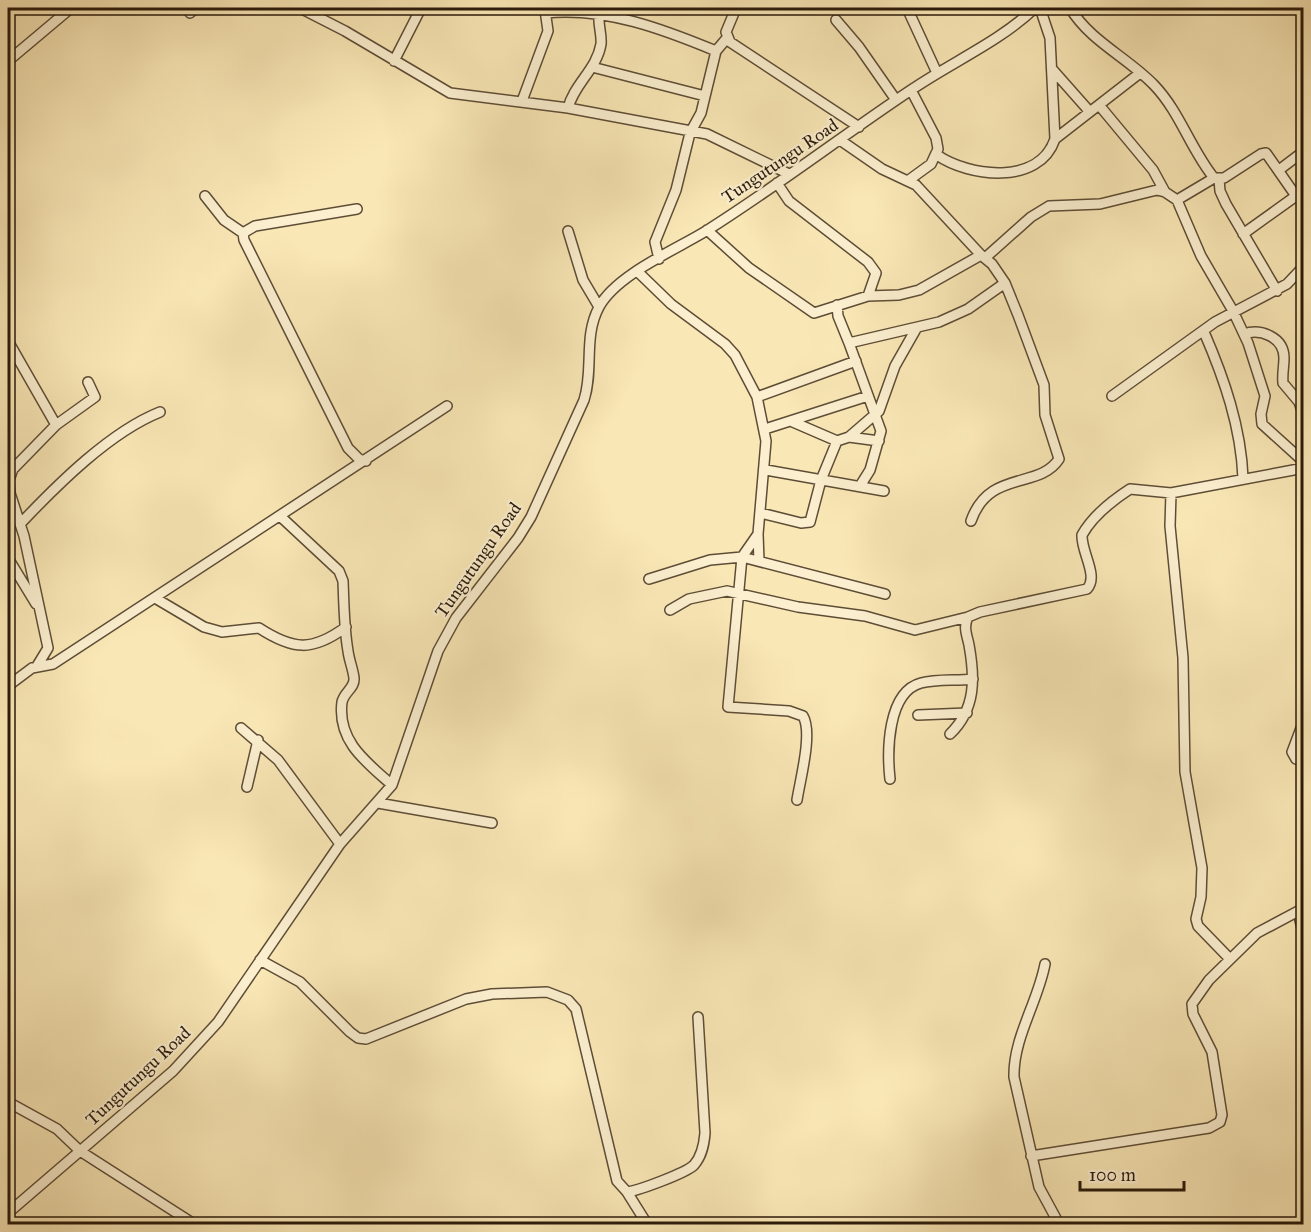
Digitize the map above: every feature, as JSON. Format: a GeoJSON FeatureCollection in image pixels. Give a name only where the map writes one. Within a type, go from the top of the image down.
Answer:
{"type":"FeatureCollection","features":[{"type":"Feature","properties":{"kind":"street"},"geometry":{"type":"LineString","coordinates":[[8,61],[71,8]]}},
{"type":"Feature","properties":{"kind":"street"},"geometry":{"type":"LineString","coordinates":[[300,8],[345,31],[450,93],[568,108],[690,133],[707,134],[789,174]]}},
{"type":"Feature","properties":{"kind":"street"},"geometry":{"type":"LineString","coordinates":[[394,61],[421,8]]}},
{"type":"Feature","properties":{"kind":"street"},"geometry":{"type":"LineString","coordinates":[[736,8],[726,32],[727,38],[859,127]]}},
{"type":"Feature","properties":{"kind":"street"},"geometry":{"type":"LineString","coordinates":[[907,8],[937,73]]}},
{"type":"Feature","properties":{"kind":"street"},"geometry":{"type":"LineString","coordinates":[[937,155],[958,166],[1008,174],[1021,171],[1040,159],[1053,145],[1055,139],[1052,69],[1047,21],[1035,8]]}},
{"type":"Feature","properties":{"kind":"street","name":"Tungutungu Road"},"geometry":{"type":"LineString","coordinates":[[8,1213],[173,1071],[218,1022],[340,844],[392,785],[438,651],[456,618],[518,538],[531,517],[584,400],[588,382],[588,348],[599,307],[619,285],[707,230],[911,90],[992,41],[1035,8]]}},
{"type":"Feature","properties":{"kind":"street"},"geometry":{"type":"LineString","coordinates":[[1070,8],[1086,29],[1107,49],[1140,72],[1171,105],[1216,178],[1220,191],[1243,234],[1277,291]]}},
{"type":"Feature","properties":{"kind":"street"},"geometry":{"type":"LineString","coordinates":[[522,101],[548,31],[545,10],[622,18],[668,32],[717,51]]}},
{"type":"Feature","properties":{"kind":"street"},"geometry":{"type":"LineString","coordinates":[[568,108],[574,90],[592,67],[601,43],[599,15]]}},
{"type":"Feature","properties":{"kind":"street"},"geometry":{"type":"LineString","coordinates":[[837,20],[896,100]]}},
{"type":"Feature","properties":{"kind":"street"},"geometry":{"type":"LineString","coordinates":[[659,259],[655,242],[676,190],[690,133],[701,113],[717,51],[727,38]]}},
{"type":"Feature","properties":{"kind":"street"},"geometry":{"type":"LineString","coordinates":[[592,67],[705,96]]}},
{"type":"Feature","properties":{"kind":"street"},"geometry":{"type":"LineString","coordinates":[[1052,69],[1090,112]]}},
{"type":"Feature","properties":{"kind":"street"},"geometry":{"type":"LineString","coordinates":[[1055,139],[1140,72]]}},
{"type":"Feature","properties":{"kind":"street"},"geometry":{"type":"LineString","coordinates":[[909,180],[931,164],[937,155],[936,138],[911,90]]}},
{"type":"Feature","properties":{"kind":"street"},"geometry":{"type":"LineString","coordinates":[[1099,105],[1153,170],[1165,192],[1177,200],[1201,256],[1244,334],[1265,396],[1260,414],[1262,424],[1304,462]]}},
{"type":"Feature","properties":{"kind":"street"},"geometry":{"type":"LineString","coordinates":[[840,140],[882,169],[909,180],[933,201],[1005,283],[1044,386],[1045,414],[1059,459],[1046,469],[989,493],[978,503],[971,521]]}},
{"type":"Feature","properties":{"kind":"street"},"geometry":{"type":"LineString","coordinates":[[1279,170],[1304,152]]}},
{"type":"Feature","properties":{"kind":"street"},"geometry":{"type":"LineString","coordinates":[[1177,200],[1216,178],[1233,173],[1266,153],[1300,198],[1243,234]]}},
{"type":"Feature","properties":{"kind":"street"},"geometry":{"type":"LineString","coordinates":[[777,183],[789,201],[868,262],[876,273],[868,296]]}},
{"type":"Feature","properties":{"kind":"street"},"geometry":{"type":"LineString","coordinates":[[707,230],[749,268],[808,310],[820,312],[868,296],[919,290],[983,257],[1031,217],[1049,206],[1100,204],[1146,191],[1165,192]]}},
{"type":"Feature","properties":{"kind":"street"},"geometry":{"type":"LineString","coordinates":[[205,196],[224,220],[243,233],[268,294],[348,448],[359,459],[366,461]]}},
{"type":"Feature","properties":{"kind":"street"},"geometry":{"type":"LineString","coordinates":[[243,233],[255,226],[357,209]]}},
{"type":"Feature","properties":{"kind":"street"},"geometry":{"type":"LineString","coordinates":[[568,231],[583,280],[599,307]]}},
{"type":"Feature","properties":{"kind":"street"},"geometry":{"type":"LineString","coordinates":[[1112,396],[1233,311],[1277,291],[1294,278],[1304,266]]}},
{"type":"Feature","properties":{"kind":"street"},"geometry":{"type":"LineString","coordinates":[[638,272],[671,304],[725,344],[735,355],[757,397],[765,429],[766,470],[758,534],[759,561]]}},
{"type":"Feature","properties":{"kind":"street"},"geometry":{"type":"LineString","coordinates":[[849,343],[916,330],[968,309],[1005,283]]}},
{"type":"Feature","properties":{"kind":"street"},"geometry":{"type":"LineString","coordinates":[[837,305],[838,316],[881,431],[870,470],[860,486]]}},
{"type":"Feature","properties":{"kind":"street"},"geometry":{"type":"LineString","coordinates":[[793,422],[837,441],[849,437],[875,417],[895,366],[916,330]]}},
{"type":"Feature","properties":{"kind":"street"},"geometry":{"type":"LineString","coordinates":[[1244,334],[1257,330],[1267,334],[1278,343],[1284,358],[1283,383],[1299,402],[1304,416]]}},
{"type":"Feature","properties":{"kind":"street"},"geometry":{"type":"LineString","coordinates":[[1204,332],[1215,357],[1238,433],[1243,478]]}},
{"type":"Feature","properties":{"kind":"street"},"geometry":{"type":"LineString","coordinates":[[8,341],[56,425]]}},
{"type":"Feature","properties":{"kind":"street"},"geometry":{"type":"LineString","coordinates":[[757,397],[856,361]]}},
{"type":"Feature","properties":{"kind":"street"},"geometry":{"type":"LineString","coordinates":[[8,686],[37,666],[48,648],[21,523],[10,494],[9,480],[14,469],[56,425],[95,397],[88,382]]}},
{"type":"Feature","properties":{"kind":"street"},"geometry":{"type":"LineString","coordinates":[[765,429],[793,422],[868,396]]}},
{"type":"Feature","properties":{"kind":"street"},"geometry":{"type":"LineString","coordinates":[[37,666],[53,664],[447,406]]}},
{"type":"Feature","properties":{"kind":"street"},"geometry":{"type":"LineString","coordinates":[[21,523],[91,458],[141,420],[160,412]]}},
{"type":"Feature","properties":{"kind":"street"},"geometry":{"type":"LineString","coordinates":[[849,437],[879,441]]}},
{"type":"Feature","properties":{"kind":"street"},"geometry":{"type":"LineString","coordinates":[[761,513],[801,523],[810,522],[821,480],[837,441]]}},
{"type":"Feature","properties":{"kind":"street"},"geometry":{"type":"LineString","coordinates":[[670,610],[716,591],[740,592],[798,608],[865,616],[915,630],[1031,600],[1087,589],[1092,584],[1092,577],[1082,542],[1087,526],[1130,489],[1171,493],[1304,468]]}},
{"type":"Feature","properties":{"kind":"street"},"geometry":{"type":"LineString","coordinates":[[766,470],[884,491]]}},
{"type":"Feature","properties":{"kind":"street"},"geometry":{"type":"LineString","coordinates":[[1171,493],[1170,526],[1183,658],[1185,772],[1202,867],[1201,897],[1196,918],[1198,926],[1230,959]]}},
{"type":"Feature","properties":{"kind":"street"},"geometry":{"type":"LineString","coordinates":[[280,516],[339,571],[343,581],[346,627],[354,677],[354,682],[342,700],[344,733],[357,753],[392,785]]}},
{"type":"Feature","properties":{"kind":"street"},"geometry":{"type":"LineString","coordinates":[[758,534],[742,557],[728,707],[789,711],[803,716],[806,725],[805,748],[797,800]]}},
{"type":"Feature","properties":{"kind":"street"},"geometry":{"type":"LineString","coordinates":[[649,579],[710,560],[742,557],[885,594]]}},
{"type":"Feature","properties":{"kind":"street"},"geometry":{"type":"LineString","coordinates":[[8,558],[39,609]]}},
{"type":"Feature","properties":{"kind":"street"},"geometry":{"type":"LineString","coordinates":[[155,598],[204,627],[222,632],[259,628],[275,640],[286,643],[304,645],[322,641],[346,627]]}},
{"type":"Feature","properties":{"kind":"street"},"geometry":{"type":"LineString","coordinates":[[950,734],[967,713],[973,679],[965,628],[968,617]]}},
{"type":"Feature","properties":{"kind":"street"},"geometry":{"type":"LineString","coordinates":[[890,779],[888,750],[891,723],[904,694],[919,683],[973,679]]}},
{"type":"Feature","properties":{"kind":"street"},"geometry":{"type":"LineString","coordinates":[[918,716],[967,713]]}},
{"type":"Feature","properties":{"kind":"street"},"geometry":{"type":"LineString","coordinates":[[1304,720],[1292,752],[1296,759],[1304,762]]}},
{"type":"Feature","properties":{"kind":"street"},"geometry":{"type":"LineString","coordinates":[[242,728],[278,760],[340,844]]}},
{"type":"Feature","properties":{"kind":"street"},"geometry":{"type":"LineString","coordinates":[[247,787],[258,740]]}},
{"type":"Feature","properties":{"kind":"street"},"geometry":{"type":"LineString","coordinates":[[378,803],[492,823]]}},
{"type":"Feature","properties":{"kind":"street"},"geometry":{"type":"LineString","coordinates":[[1031,1156],[1209,1128],[1220,1122],[1222,1115],[1212,1052],[1193,1014],[1192,1004],[1203,986],[1257,933],[1304,908]]}},
{"type":"Feature","properties":{"kind":"street"},"geometry":{"type":"LineString","coordinates":[[1304,908],[1300,920],[1304,937]]}},
{"type":"Feature","properties":{"kind":"street"},"geometry":{"type":"LineString","coordinates":[[260,960],[300,982],[358,1038],[366,1039],[466,999],[492,994],[547,992],[568,1000],[573,1004],[578,1015],[617,1181],[627,1192],[647,1224]]}},
{"type":"Feature","properties":{"kind":"street"},"geometry":{"type":"LineString","coordinates":[[1045,964],[1035,1004],[1014,1062],[1014,1077],[1039,1187],[1059,1224]]}},
{"type":"Feature","properties":{"kind":"street"},"geometry":{"type":"LineString","coordinates":[[627,1192],[640,1190],[687,1170],[701,1154],[705,1133],[698,1017]]}},
{"type":"Feature","properties":{"kind":"street"},"geometry":{"type":"LineString","coordinates":[[8,1102],[57,1129],[80,1151],[194,1224]]}}]}
